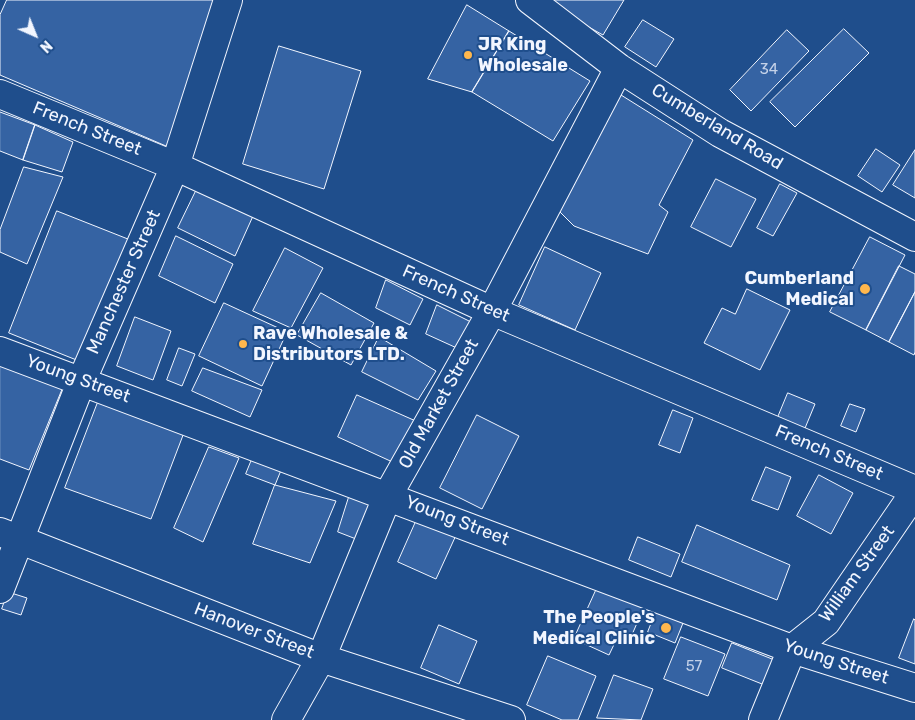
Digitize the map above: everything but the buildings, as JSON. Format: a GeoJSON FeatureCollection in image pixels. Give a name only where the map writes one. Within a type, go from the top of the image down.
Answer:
{"type":"FeatureCollection","features":[{"type":"Feature","properties":{"kind":"street","name":"Manchester Street"},"geometry":{"type":"LineString","coordinates":[[0,589],[10,536],[82,380],[175,166],[228,0]]}},
{"type":"Feature","properties":{"kind":"street","name":"Cumberland Road"},"geometry":{"type":"LineString","coordinates":[[530,0],[619,68],[720,133],[915,237]]}},
{"type":"Feature","properties":{"kind":"street","name":"Old Market Street"},"geometry":{"type":"LineString","coordinates":[[286,720],[321,658],[388,496],[492,310],[619,68]]}},
{"type":"Feature","properties":{"kind":"street","name":"French Street"},"geometry":{"type":"LineString","coordinates":[[0,94],[175,166],[492,310],[915,491]]}},
{"type":"Feature","properties":{"kind":"street","name":"Young Street"},"geometry":{"type":"LineString","coordinates":[[0,351],[82,380],[792,649],[915,688]]}},
{"type":"Feature","properties":{"kind":"street","name":"William Street"},"geometry":{"type":"LineString","coordinates":[[792,649],[826,622],[915,491]]}},
{"type":"Feature","properties":{"kind":"street","name":"Hanover Street"},"geometry":{"type":"LineString","coordinates":[[10,536],[321,658],[511,720]]}},
{"type":"Feature","properties":{"kind":"street"},"geometry":{"type":"LineString","coordinates":[[763,720],[792,649]]}},
{"type":"Feature","properties":{"kind":"place","name":"JR King Wholesale"},"geometry":{"type":"Point","coordinates":[468,55]}},
{"type":"Feature","properties":{"kind":"place","name":"Cumberland Medical"},"geometry":{"type":"Point","coordinates":[865,289]}},
{"type":"Feature","properties":{"kind":"place","name":"Rave Wholesale & Distributors LTD."},"geometry":{"type":"Point","coordinates":[243,344]}},
{"type":"Feature","properties":{"kind":"place","name":"The People's Medical Clinic"},"geometry":{"type":"Point","coordinates":[666,628]}}]}
